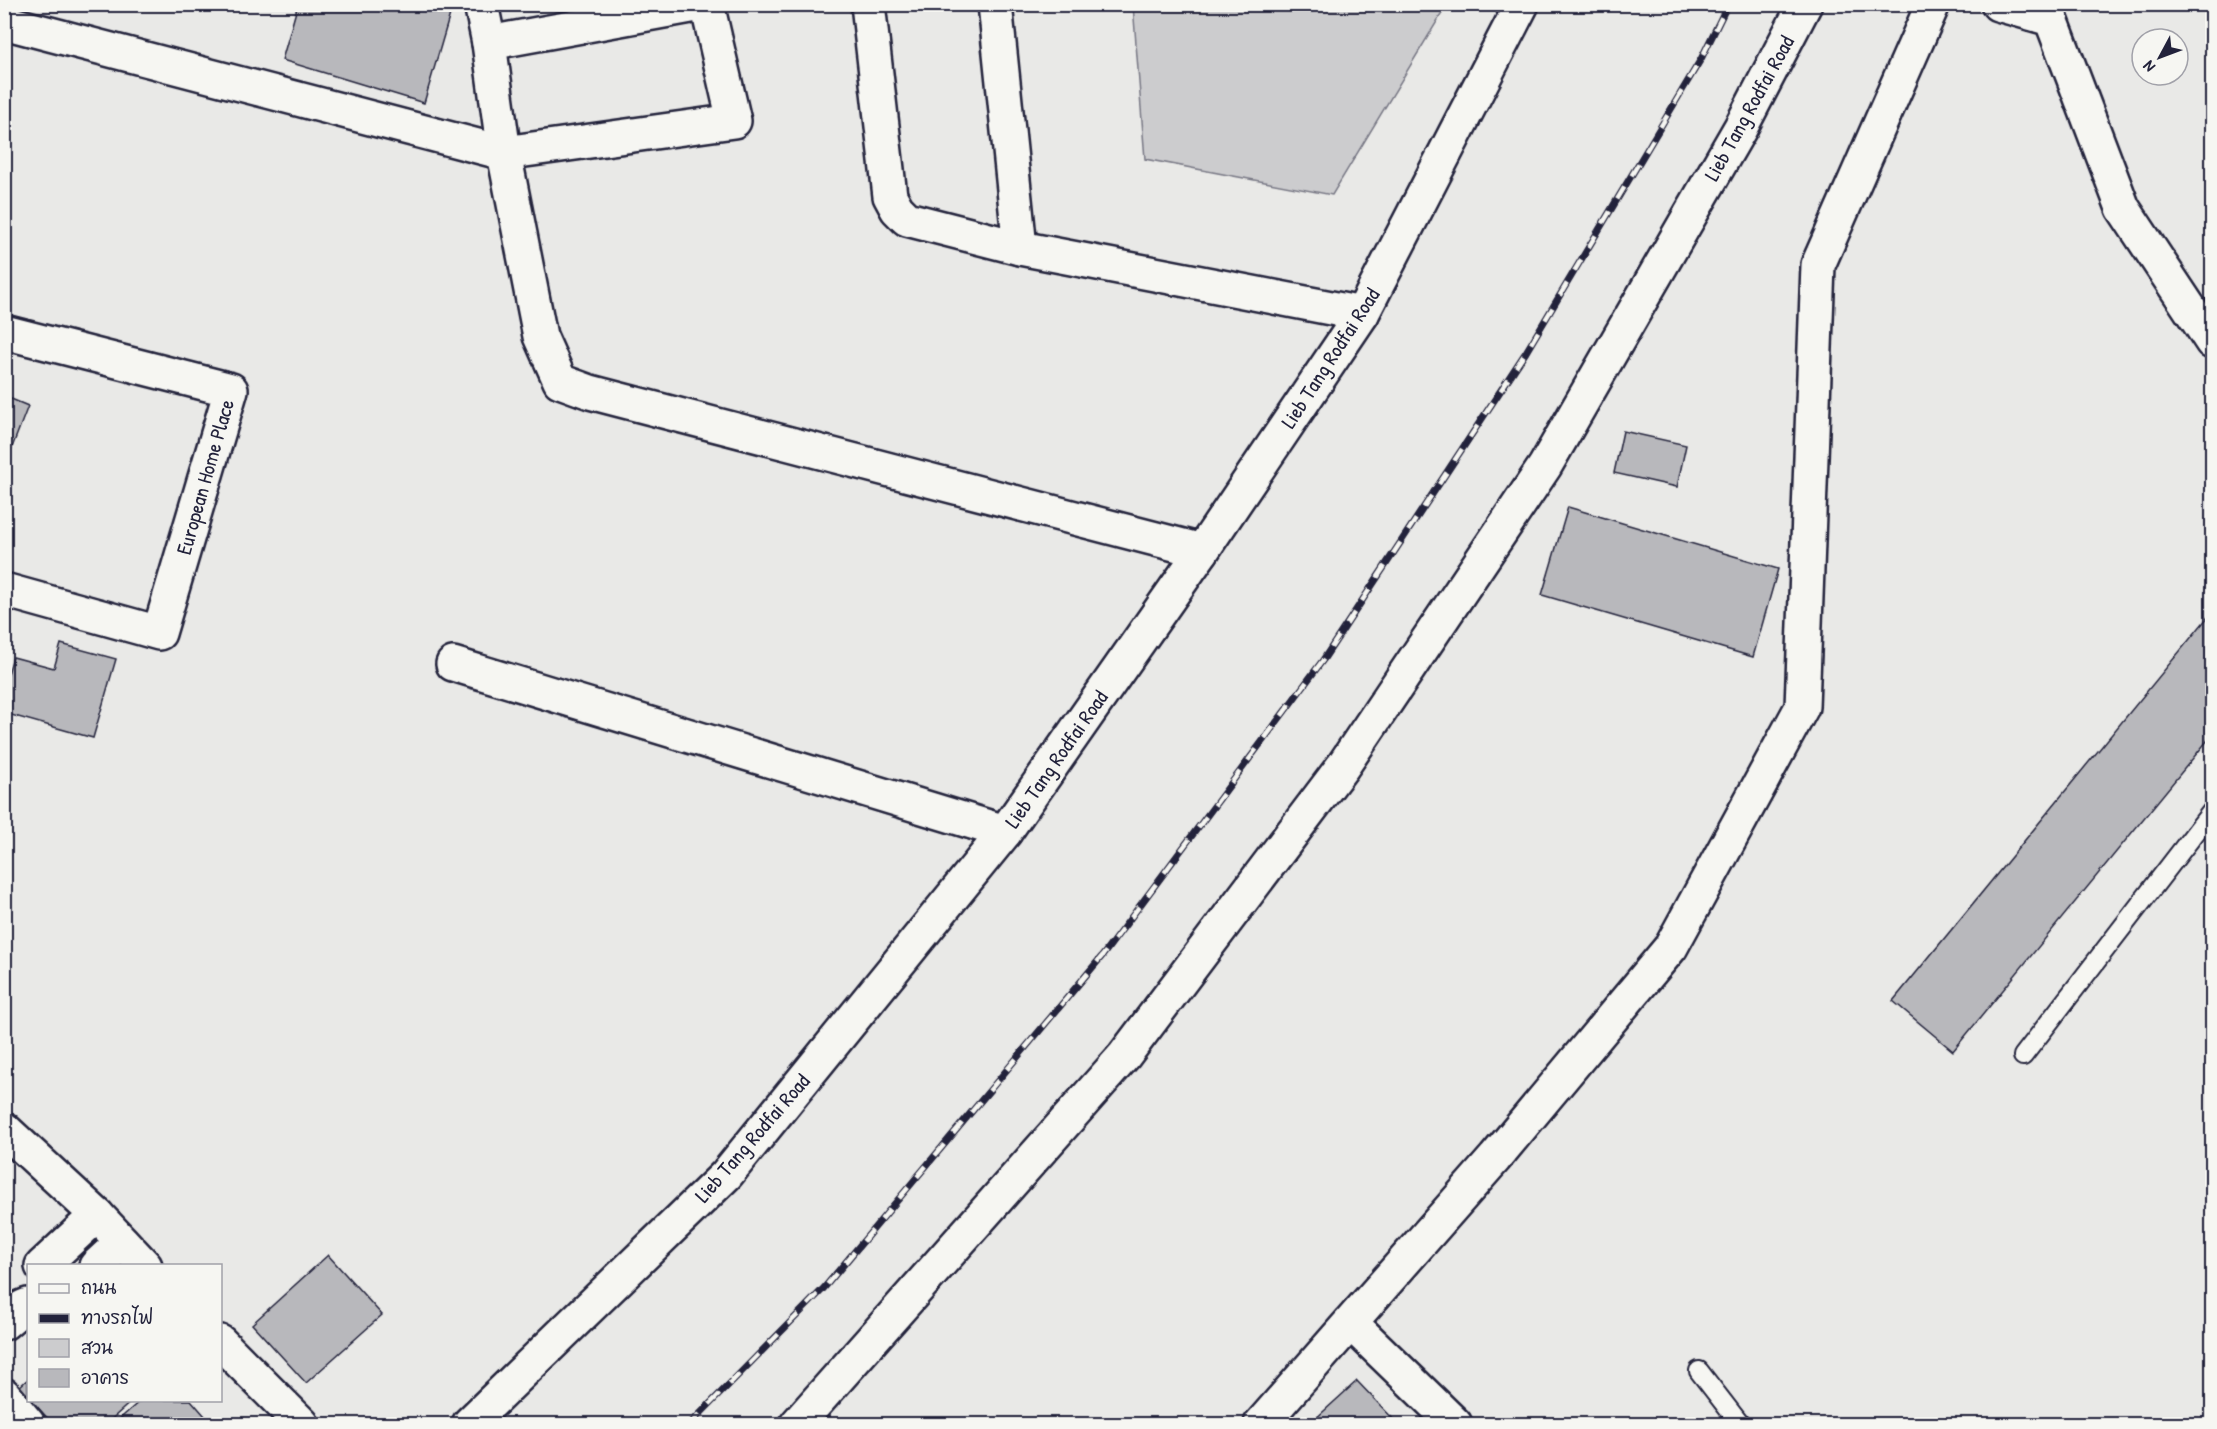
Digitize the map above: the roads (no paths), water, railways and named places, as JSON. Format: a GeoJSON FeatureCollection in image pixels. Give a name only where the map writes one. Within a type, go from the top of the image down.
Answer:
{"type":"FeatureCollection","features":[{"type":"Feature","properties":{"kind":"street"},"geometry":{"type":"LineString","coordinates":[[481,4],[489,43],[504,153],[540,336],[560,381],[590,392],[1202,551]]}},
{"type":"Feature","properties":{"kind":"street"},"geometry":{"type":"LineString","coordinates":[[489,43],[702,4]]}},
{"type":"Feature","properties":{"kind":"street"},"geometry":{"type":"LineString","coordinates":[[4,22],[504,153],[734,121],[707,4]]}},
{"type":"Feature","properties":{"kind":"street"},"geometry":{"type":"LineString","coordinates":[[868,4],[890,196],[897,209],[907,219],[1020,248],[1362,314]]}},
{"type":"Feature","properties":{"kind":"street"},"geometry":{"type":"LineString","coordinates":[[995,4],[1020,248]]}},
{"type":"Feature","properties":{"kind":"street","name":"Lieb Tang Rodfai Road"},"geometry":{"type":"LineString","coordinates":[[469,1425],[726,1175],[1005,832],[1202,551],[1362,314],[1522,4]]}},
{"type":"Feature","properties":{"kind":"street","name":"Lieb Tang Rodfai Road"},"geometry":{"type":"LineString","coordinates":[[797,1425],[1124,1056],[1343,766],[1545,466],[1741,127],[1805,4]]}},
{"type":"Feature","properties":{"kind":"street"},"geometry":{"type":"LineString","coordinates":[[1261,1425],[1495,1158],[1671,947],[1802,707],[1818,265],[1933,4]]}},
{"type":"Feature","properties":{"kind":"street"},"geometry":{"type":"LineString","coordinates":[[1998,4],[2051,19],[2123,208],[2212,342]]}},
{"type":"Feature","properties":{"kind":"street","name":"European Home Place"},"geometry":{"type":"LineString","coordinates":[[4,332],[231,390],[159,633],[4,590]]}},
{"type":"Feature","properties":{"kind":"street"},"geometry":{"type":"LineString","coordinates":[[453,664],[1005,832]]}},
{"type":"Feature","properties":{"kind":"street"},"geometry":{"type":"LineString","coordinates":[[4,1129],[97,1215],[143,1264]]}},
{"type":"Feature","properties":{"kind":"street"},"geometry":{"type":"LineString","coordinates":[[44,1264],[97,1215]]}},
{"type":"Feature","properties":{"kind":"street"},"geometry":{"type":"LineString","coordinates":[[98,1264],[122,1242]]}},
{"type":"Feature","properties":{"kind":"street"},"geometry":{"type":"LineString","coordinates":[[1351,1323],[1455,1425]]}},
{"type":"Feature","properties":{"kind":"street"},"geometry":{"type":"LineString","coordinates":[[222,1344],[302,1425]]}},
{"type":"Feature","properties":{"kind":"street"},"geometry":{"type":"LineString","coordinates":[[4,1395],[28,1425]]}},
{"type":"Feature","properties":{"kind":"lane"},"geometry":{"type":"LineString","coordinates":[[2023,1056],[2212,811]]}},
{"type":"Feature","properties":{"kind":"lane"},"geometry":{"type":"LineString","coordinates":[[1700,1371],[1740,1425]]}},
{"type":"Feature","properties":{"kind":"railway"},"geometry":{"type":"LineString","coordinates":[[690,1424],[824,1288],[1103,955],[1323,660],[1526,352],[1701,59],[1728,4]]}}]}
